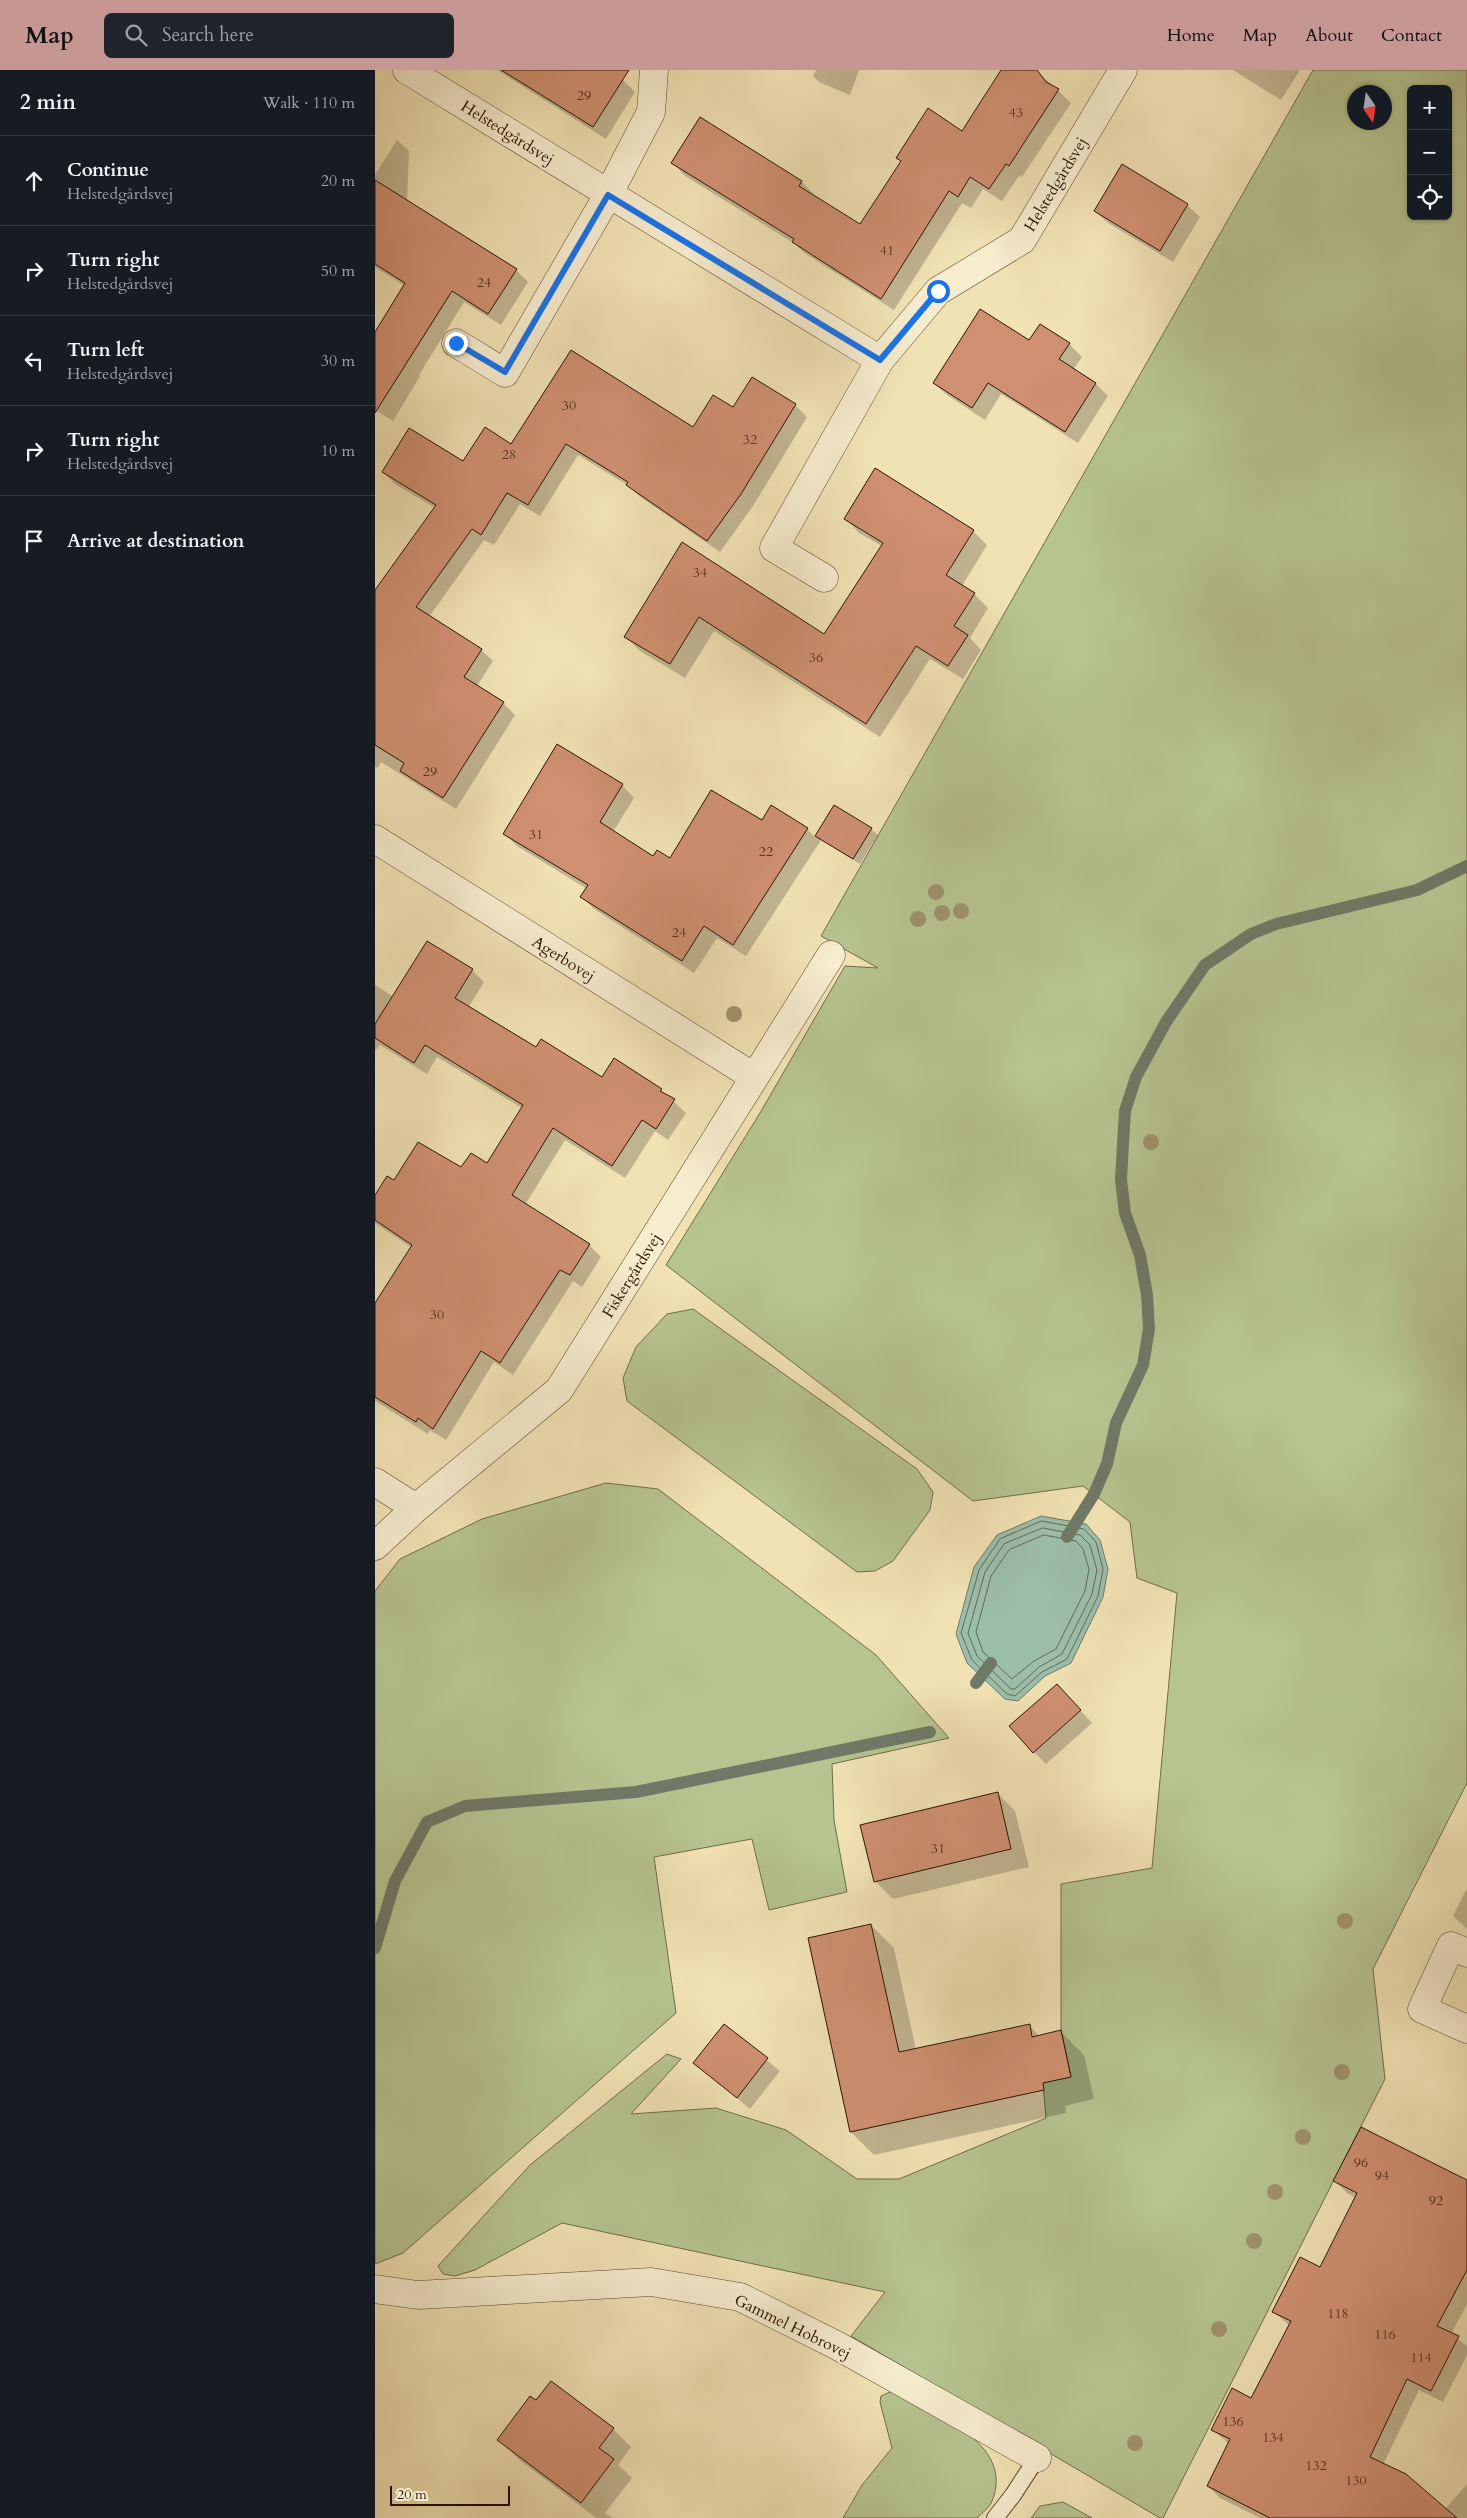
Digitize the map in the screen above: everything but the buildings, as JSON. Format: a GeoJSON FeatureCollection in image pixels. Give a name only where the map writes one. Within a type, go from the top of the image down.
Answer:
{"type":"FeatureCollection","features":[{"type":"Feature","properties":{"kind":"street","name":"Helstedgårdsvej"},"geometry":{"type":"LineString","coordinates":[[407,70],[608,195],[880,360]]}},
{"type":"Feature","properties":{"kind":"street"},"geometry":{"type":"LineString","coordinates":[[456,343],[505,372],[608,195],[651,112],[654,70]]}},
{"type":"Feature","properties":{"kind":"street","name":"Helstedgårdsvej"},"geometry":{"type":"LineString","coordinates":[[824,578],[775,548],[880,360],[938,291],[1022,240],[1123,70]]}},
{"type":"Feature","properties":{"kind":"street","name":"Agerbovej"},"geometry":{"type":"LineString","coordinates":[[375,839],[754,1077]]}},
{"type":"Feature","properties":{"kind":"street","name":"Fiskergårdsvej"},"geometry":{"type":"LineString","coordinates":[[375,1546],[416,1508],[559,1390],[831,955]]}},
{"type":"Feature","properties":{"kind":"street"},"geometry":{"type":"LineString","coordinates":[[375,1482],[416,1508]]}},
{"type":"Feature","properties":{"kind":"street"},"geometry":{"type":"LineString","coordinates":[[1467,1953],[1451,1946],[1423,2008],[1467,2029]]}},
{"type":"Feature","properties":{"kind":"street","name":"Gammel Hobrovej"},"geometry":{"type":"LineString","coordinates":[[375,2288],[418,2295],[651,2282],[739,2297],[837,2345],[1037,2458]]}},
{"type":"Feature","properties":{"kind":"lane"},"geometry":{"type":"LineString","coordinates":[[995,2518],[1013,2495],[1037,2458]]}},
{"type":"Feature","properties":{"kind":"green space"},"geometry":{"type":"Polygon","coordinates":[[[1313,70],[1467,70],[1467,1783],[1373,1969],[1385,2079],[1163,2518],[1160,2518],[851,2336],[885,2292],[562,2223],[475,2270],[455,2276],[443,2274],[438,2266],[530,2165],[667,2054],[681,2059],[631,2114],[716,2108],[786,2130],[857,2179],[899,2179],[1046,2118],[1043,2083],[1071,2076],[1061,2030],[1061,1884],[1152,1868],[1177,1593],[1137,1578],[1130,1522],[1083,1486],[973,1501],[666,1265],[760,1113],[845,966],[878,968],[821,936],[1313,70]]]}},
{"type":"Feature","properties":{"kind":"green space"},"geometry":{"type":"Polygon","coordinates":[[[693,1309],[917,1469],[933,1492],[930,1510],[893,1561],[875,1571],[857,1572],[627,1401],[623,1378],[636,1347],[667,1314],[693,1309]]]}},
{"type":"Feature","properties":{"kind":"green space"},"geometry":{"type":"Polygon","coordinates":[[[606,1483],[658,1489],[876,1655],[949,1738],[832,1764],[834,1820],[847,1892],[769,1910],[752,1839],[654,1857],[676,2013],[403,2253],[375,2264],[375,1591],[400,1559],[482,1519],[606,1483]]]}},
{"type":"Feature","properties":{"kind":"green space"},"geometry":{"type":"Polygon","coordinates":[[[892,2391],[947,2419],[966,2432],[981,2446],[992,2462],[996,2480],[992,2501],[988,2508],[977,2518],[843,2518],[862,2485],[892,2448],[880,2402],[881,2396],[892,2391]]]}},
{"type":"Feature","properties":{"kind":"green space"},"geometry":{"type":"Polygon","coordinates":[[[1063,2502],[1092,2518],[1031,2518],[1040,2506],[1063,2502]]]}},
{"type":"Feature","properties":{"kind":"water"},"geometry":{"type":"Polygon","coordinates":[[[1041,1516],[1086,1524],[1100,1540],[1108,1569],[1103,1597],[1071,1663],[1045,1676],[1018,1701],[1005,1699],[967,1663],[956,1634],[974,1567],[997,1535],[1041,1516]]]}},
{"type":"Feature","properties":{"kind":"waterway"},"geometry":{"type":"LineString","coordinates":[[1067,1537],[1094,1494],[1107,1464],[1116,1423],[1143,1365],[1149,1329],[1147,1295],[1140,1255],[1125,1213],[1121,1180],[1125,1111],[1136,1077],[1166,1022],[1205,965],[1251,934],[1276,924],[1417,890],[1467,866]]}},
{"type":"Feature","properties":{"kind":"waterway"},"geometry":{"type":"LineString","coordinates":[[976,1683],[991,1663]]}},
{"type":"Feature","properties":{"kind":"waterway"},"geometry":{"type":"LineString","coordinates":[[375,1948],[395,1881],[427,1822],[465,1806],[636,1792],[930,1732]]}},
{"type":"Feature","properties":{"kind":"route"},"geometry":{"type":"LineString","coordinates":[[456,343],[505,372],[608,195],[880,360],[938,291]]}}]}
